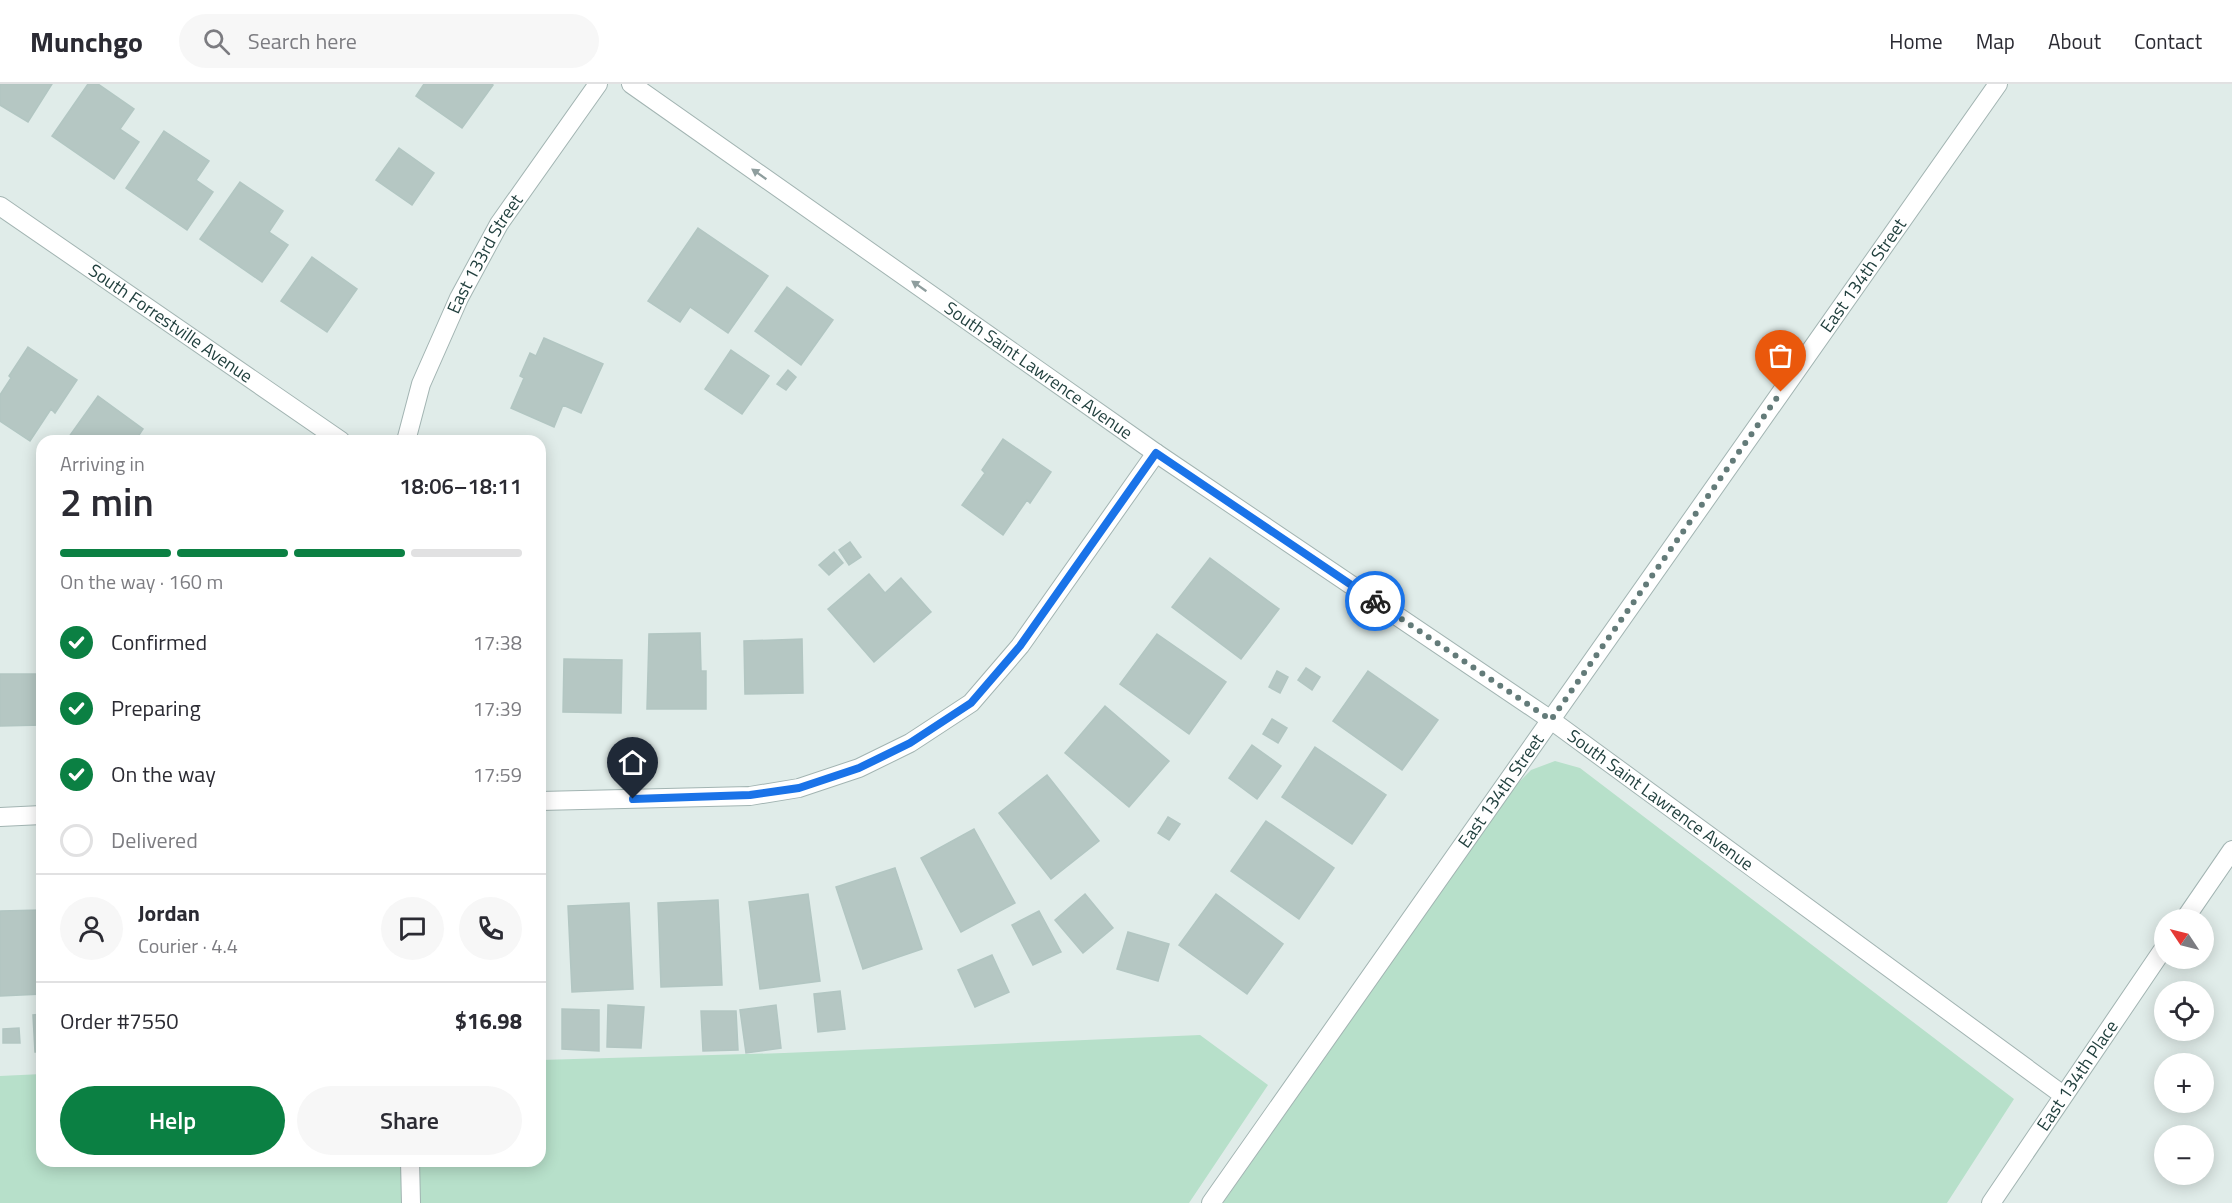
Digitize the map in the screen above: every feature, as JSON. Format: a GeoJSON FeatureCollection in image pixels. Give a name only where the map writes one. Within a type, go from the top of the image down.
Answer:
{"type":"FeatureCollection","features":[{"type":"Feature","properties":{"kind":"street","name":"East 133rd Street"},"geometry":{"type":"LineString","coordinates":[[408,435],[421,384],[459,298],[498,224],[598,84]]}},
{"type":"Feature","properties":{"kind":"street","name":"South Saint Lawrence Avenue"},"geometry":{"type":"LineString","coordinates":[[631,84],[1156,453],[1551,720],[2063,1095]]}},
{"type":"Feature","properties":{"kind":"street","name":"East 134th Street"},"geometry":{"type":"LineString","coordinates":[[1211,1203],[1998,84]]}},
{"type":"Feature","properties":{"kind":"street","name":"South Forrestville Avenue"},"geometry":{"type":"LineString","coordinates":[[0,206],[332,435]]}},
{"type":"Feature","properties":{"kind":"street"},"geometry":{"type":"LineString","coordinates":[[546,801],[750,795],[799,788],[859,768],[910,743],[971,703],[1020,646],[1156,453]]}},
{"type":"Feature","properties":{"kind":"street"},"geometry":{"type":"LineString","coordinates":[[0,817],[36,815]]}},
{"type":"Feature","properties":{"kind":"street"},"geometry":{"type":"LineString","coordinates":[[2192,909],[2232,850]]}},
{"type":"Feature","properties":{"kind":"street","name":"East 134th Place"},"geometry":{"type":"LineString","coordinates":[[1990,1203],[2154,963]]}},
{"type":"Feature","properties":{"kind":"street"},"geometry":{"type":"LineString","coordinates":[[410,1167],[411,1203]]}},
{"type":"Feature","properties":{"kind":"green space"},"geometry":{"type":"Polygon","coordinates":[[[1555,761],[1580,768],[2014,1099],[1947,1203],[1223,1203],[1513,788],[1531,770],[1555,761]]]}},
{"type":"Feature","properties":{"kind":"green space"},"geometry":{"type":"Polygon","coordinates":[[[1200,1035],[1268,1085],[1189,1203],[0,1203],[0,1076],[36,1074],[36,1167],[546,1167],[546,1060],[784,1053],[1200,1035]]]}},
{"type":"Feature","properties":{"kind":"building"},"geometry":{"type":"Polygon","coordinates":[[[0,84],[52,84],[28,122],[0,105],[0,84]]]}},
{"type":"Feature","properties":{"kind":"building"},"geometry":{"type":"Polygon","coordinates":[[[88,84],[98,84],[134,109],[120,129],[139,142],[114,179],[52,136],[88,84]]]}},
{"type":"Feature","properties":{"kind":"building"},"geometry":{"type":"Polygon","coordinates":[[[424,84],[493,85],[462,128],[416,96],[424,84]]]}},
{"type":"Feature","properties":{"kind":"building"},"geometry":{"type":"Polygon","coordinates":[[[164,131],[209,161],[196,180],[213,192],[187,230],[126,188],[164,131]]]}},
{"type":"Feature","properties":{"kind":"building"},"geometry":{"type":"Polygon","coordinates":[[[399,148],[434,173],[412,205],[376,180],[399,148]]]}},
{"type":"Feature","properties":{"kind":"building"},"geometry":{"type":"Polygon","coordinates":[[[240,182],[283,211],[269,232],[288,245],[262,282],[200,239],[240,182]]]}},
{"type":"Feature","properties":{"kind":"building"},"geometry":{"type":"Polygon","coordinates":[[[698,228],[768,276],[728,333],[690,307],[680,322],[648,301],[698,228]]]}},
{"type":"Feature","properties":{"kind":"building"},"geometry":{"type":"Polygon","coordinates":[[[312,257],[357,289],[327,332],[281,301],[312,257]]]}},
{"type":"Feature","properties":{"kind":"building"},"geometry":{"type":"Polygon","coordinates":[[[787,287],[833,320],[801,365],[755,331],[787,287]]]}},
{"type":"Feature","properties":{"kind":"building"},"geometry":{"type":"Polygon","coordinates":[[[544,338],[603,364],[581,413],[563,405],[554,427],[511,408],[524,378],[520,376],[530,353],[536,356],[544,338]]]}},
{"type":"Feature","properties":{"kind":"building"},"geometry":{"type":"Polygon","coordinates":[[[28,347],[77,380],[55,413],[51,409],[30,441],[0,421],[0,395],[28,347]]]}},
{"type":"Feature","properties":{"kind":"building"},"geometry":{"type":"Polygon","coordinates":[[[731,350],[769,376],[742,414],[705,389],[731,350]]]}},
{"type":"Feature","properties":{"kind":"building"},"geometry":{"type":"Polygon","coordinates":[[[788,370],[796,377],[786,390],[777,384],[788,370]]]}},
{"type":"Feature","properties":{"kind":"building"},"geometry":{"type":"Polygon","coordinates":[[[98,396],[143,429],[139,435],[70,435],[98,396]]]}},
{"type":"Feature","properties":{"kind":"building"},"geometry":{"type":"Polygon","coordinates":[[[1003,439],[1051,472],[1030,503],[1027,500],[1003,535],[962,505],[985,473],[982,470],[1003,439]]]}},
{"type":"Feature","properties":{"kind":"building"},"geometry":{"type":"Polygon","coordinates":[[[850,542],[861,557],[849,565],[839,550],[850,542]]]}},
{"type":"Feature","properties":{"kind":"building"},"geometry":{"type":"Polygon","coordinates":[[[834,552],[843,563],[829,575],[819,565],[834,552]]]}},
{"type":"Feature","properties":{"kind":"building"},"geometry":{"type":"Polygon","coordinates":[[[1210,558],[1279,609],[1241,659],[1172,607],[1210,558]]]}},
{"type":"Feature","properties":{"kind":"building"},"geometry":{"type":"Polygon","coordinates":[[[869,574],[885,593],[901,578],[931,612],[874,662],[828,609],[869,574]]]}},
{"type":"Feature","properties":{"kind":"building"},"geometry":{"type":"Polygon","coordinates":[[[700,633],[701,671],[706,671],[706,709],[647,709],[649,634],[700,633]]]}},
{"type":"Feature","properties":{"kind":"building"},"geometry":{"type":"Polygon","coordinates":[[[1157,634],[1226,682],[1189,734],[1120,684],[1157,634]]]}},
{"type":"Feature","properties":{"kind":"building"},"geometry":{"type":"Polygon","coordinates":[[[802,639],[803,693],[745,694],[744,641],[802,639]]]}},
{"type":"Feature","properties":{"kind":"building"},"geometry":{"type":"Polygon","coordinates":[[[564,659],[622,660],[621,713],[563,712],[564,659]]]}},
{"type":"Feature","properties":{"kind":"building"},"geometry":{"type":"Polygon","coordinates":[[[1306,668],[1320,677],[1312,690],[1298,680],[1306,668]]]}},
{"type":"Feature","properties":{"kind":"building"},"geometry":{"type":"Polygon","coordinates":[[[1277,671],[1288,677],[1280,693],[1269,687],[1277,671]]]}},
{"type":"Feature","properties":{"kind":"building"},"geometry":{"type":"Polygon","coordinates":[[[1368,671],[1438,720],[1402,770],[1333,721],[1368,671]]]}},
{"type":"Feature","properties":{"kind":"building"},"geometry":{"type":"Polygon","coordinates":[[[0,674],[36,674],[36,725],[0,726],[0,674]]]}},
{"type":"Feature","properties":{"kind":"building"},"geometry":{"type":"Polygon","coordinates":[[[1105,706],[1169,761],[1129,807],[1065,753],[1105,706]]]}},
{"type":"Feature","properties":{"kind":"building"},"geometry":{"type":"Polygon","coordinates":[[[1272,719],[1287,728],[1278,743],[1263,734],[1272,719]]]}},
{"type":"Feature","properties":{"kind":"building"},"geometry":{"type":"Polygon","coordinates":[[[1252,745],[1281,766],[1257,799],[1229,778],[1252,745]]]}},
{"type":"Feature","properties":{"kind":"building"},"geometry":{"type":"Polygon","coordinates":[[[1315,747],[1386,795],[1352,844],[1282,797],[1315,747]]]}},
{"type":"Feature","properties":{"kind":"building"},"geometry":{"type":"Polygon","coordinates":[[[1047,775],[1099,841],[1051,879],[999,813],[1047,775]]]}},
{"type":"Feature","properties":{"kind":"building"},"geometry":{"type":"Polygon","coordinates":[[[1168,817],[1180,824],[1169,840],[1158,833],[1168,817]]]}},
{"type":"Feature","properties":{"kind":"building"},"geometry":{"type":"Polygon","coordinates":[[[1266,821],[1334,868],[1299,919],[1231,871],[1266,821]]]}},
{"type":"Feature","properties":{"kind":"building"},"geometry":{"type":"Polygon","coordinates":[[[974,829],[1015,903],[961,932],[921,858],[974,829]]]}},
{"type":"Feature","properties":{"kind":"building"},"geometry":{"type":"Polygon","coordinates":[[[895,868],[922,949],[863,969],[836,887],[895,868]]]}},
{"type":"Feature","properties":{"kind":"building"},"geometry":{"type":"Polygon","coordinates":[[[808,894],[820,981],[760,989],[749,902],[808,894]]]}},
{"type":"Feature","properties":{"kind":"building"},"geometry":{"type":"Polygon","coordinates":[[[1085,894],[1113,928],[1083,953],[1055,920],[1085,894]]]}},
{"type":"Feature","properties":{"kind":"building"},"geometry":{"type":"Polygon","coordinates":[[[1216,894],[1283,944],[1247,994],[1179,945],[1216,894]]]}},
{"type":"Feature","properties":{"kind":"building"},"geometry":{"type":"Polygon","coordinates":[[[718,900],[722,985],[661,987],[658,903],[718,900]]]}},
{"type":"Feature","properties":{"kind":"building"},"geometry":{"type":"Polygon","coordinates":[[[629,903],[633,989],[572,992],[568,906],[629,903]]]}},
{"type":"Feature","properties":{"kind":"building"},"geometry":{"type":"Polygon","coordinates":[[[36,910],[36,994],[0,996],[0,911],[36,910]]]}},
{"type":"Feature","properties":{"kind":"building"},"geometry":{"type":"Polygon","coordinates":[[[1039,911],[1061,952],[1033,965],[1012,925],[1039,911]]]}},
{"type":"Feature","properties":{"kind":"building"},"geometry":{"type":"Polygon","coordinates":[[[1128,932],[1169,944],[1158,981],[1117,969],[1128,932]]]}},
{"type":"Feature","properties":{"kind":"building"},"geometry":{"type":"Polygon","coordinates":[[[992,955],[1009,992],[975,1007],[958,970],[992,955]]]}},
{"type":"Feature","properties":{"kind":"building"},"geometry":{"type":"Polygon","coordinates":[[[840,991],[845,1029],[818,1032],[814,994],[840,991]]]}},
{"type":"Feature","properties":{"kind":"building"},"geometry":{"type":"Polygon","coordinates":[[[608,1005],[644,1007],[641,1048],[607,1047],[608,1005]]]}},
{"type":"Feature","properties":{"kind":"building"},"geometry":{"type":"Polygon","coordinates":[[[776,1005],[781,1048],[746,1053],[740,1010],[776,1005]]]}},
{"type":"Feature","properties":{"kind":"building"},"geometry":{"type":"Polygon","coordinates":[[[562,1009],[599,1010],[599,1051],[562,1049],[562,1009]]]}},
{"type":"Feature","properties":{"kind":"building"},"geometry":{"type":"Polygon","coordinates":[[[701,1011],[736,1011],[738,1050],[703,1051],[701,1011]]]}},
{"type":"Feature","properties":{"kind":"building"},"geometry":{"type":"Polygon","coordinates":[[[33,1015],[36,1015],[36,1052],[35,1052],[33,1015]]]}},
{"type":"Feature","properties":{"kind":"building"},"geometry":{"type":"Polygon","coordinates":[[[19,1028],[20,1043],[3,1043],[3,1029],[19,1028]]]}},
{"type":"Feature","properties":{"kind":"way so far"},"geometry":{"type":"LineString","coordinates":[[1375,601],[1551,720],[1781,392]]}},
{"type":"Feature","properties":{"kind":"route"},"geometry":{"type":"LineString","coordinates":[[633,799],[750,795],[799,788],[859,768],[910,743],[971,703],[1020,646],[1156,453],[1375,601]]}}]}
